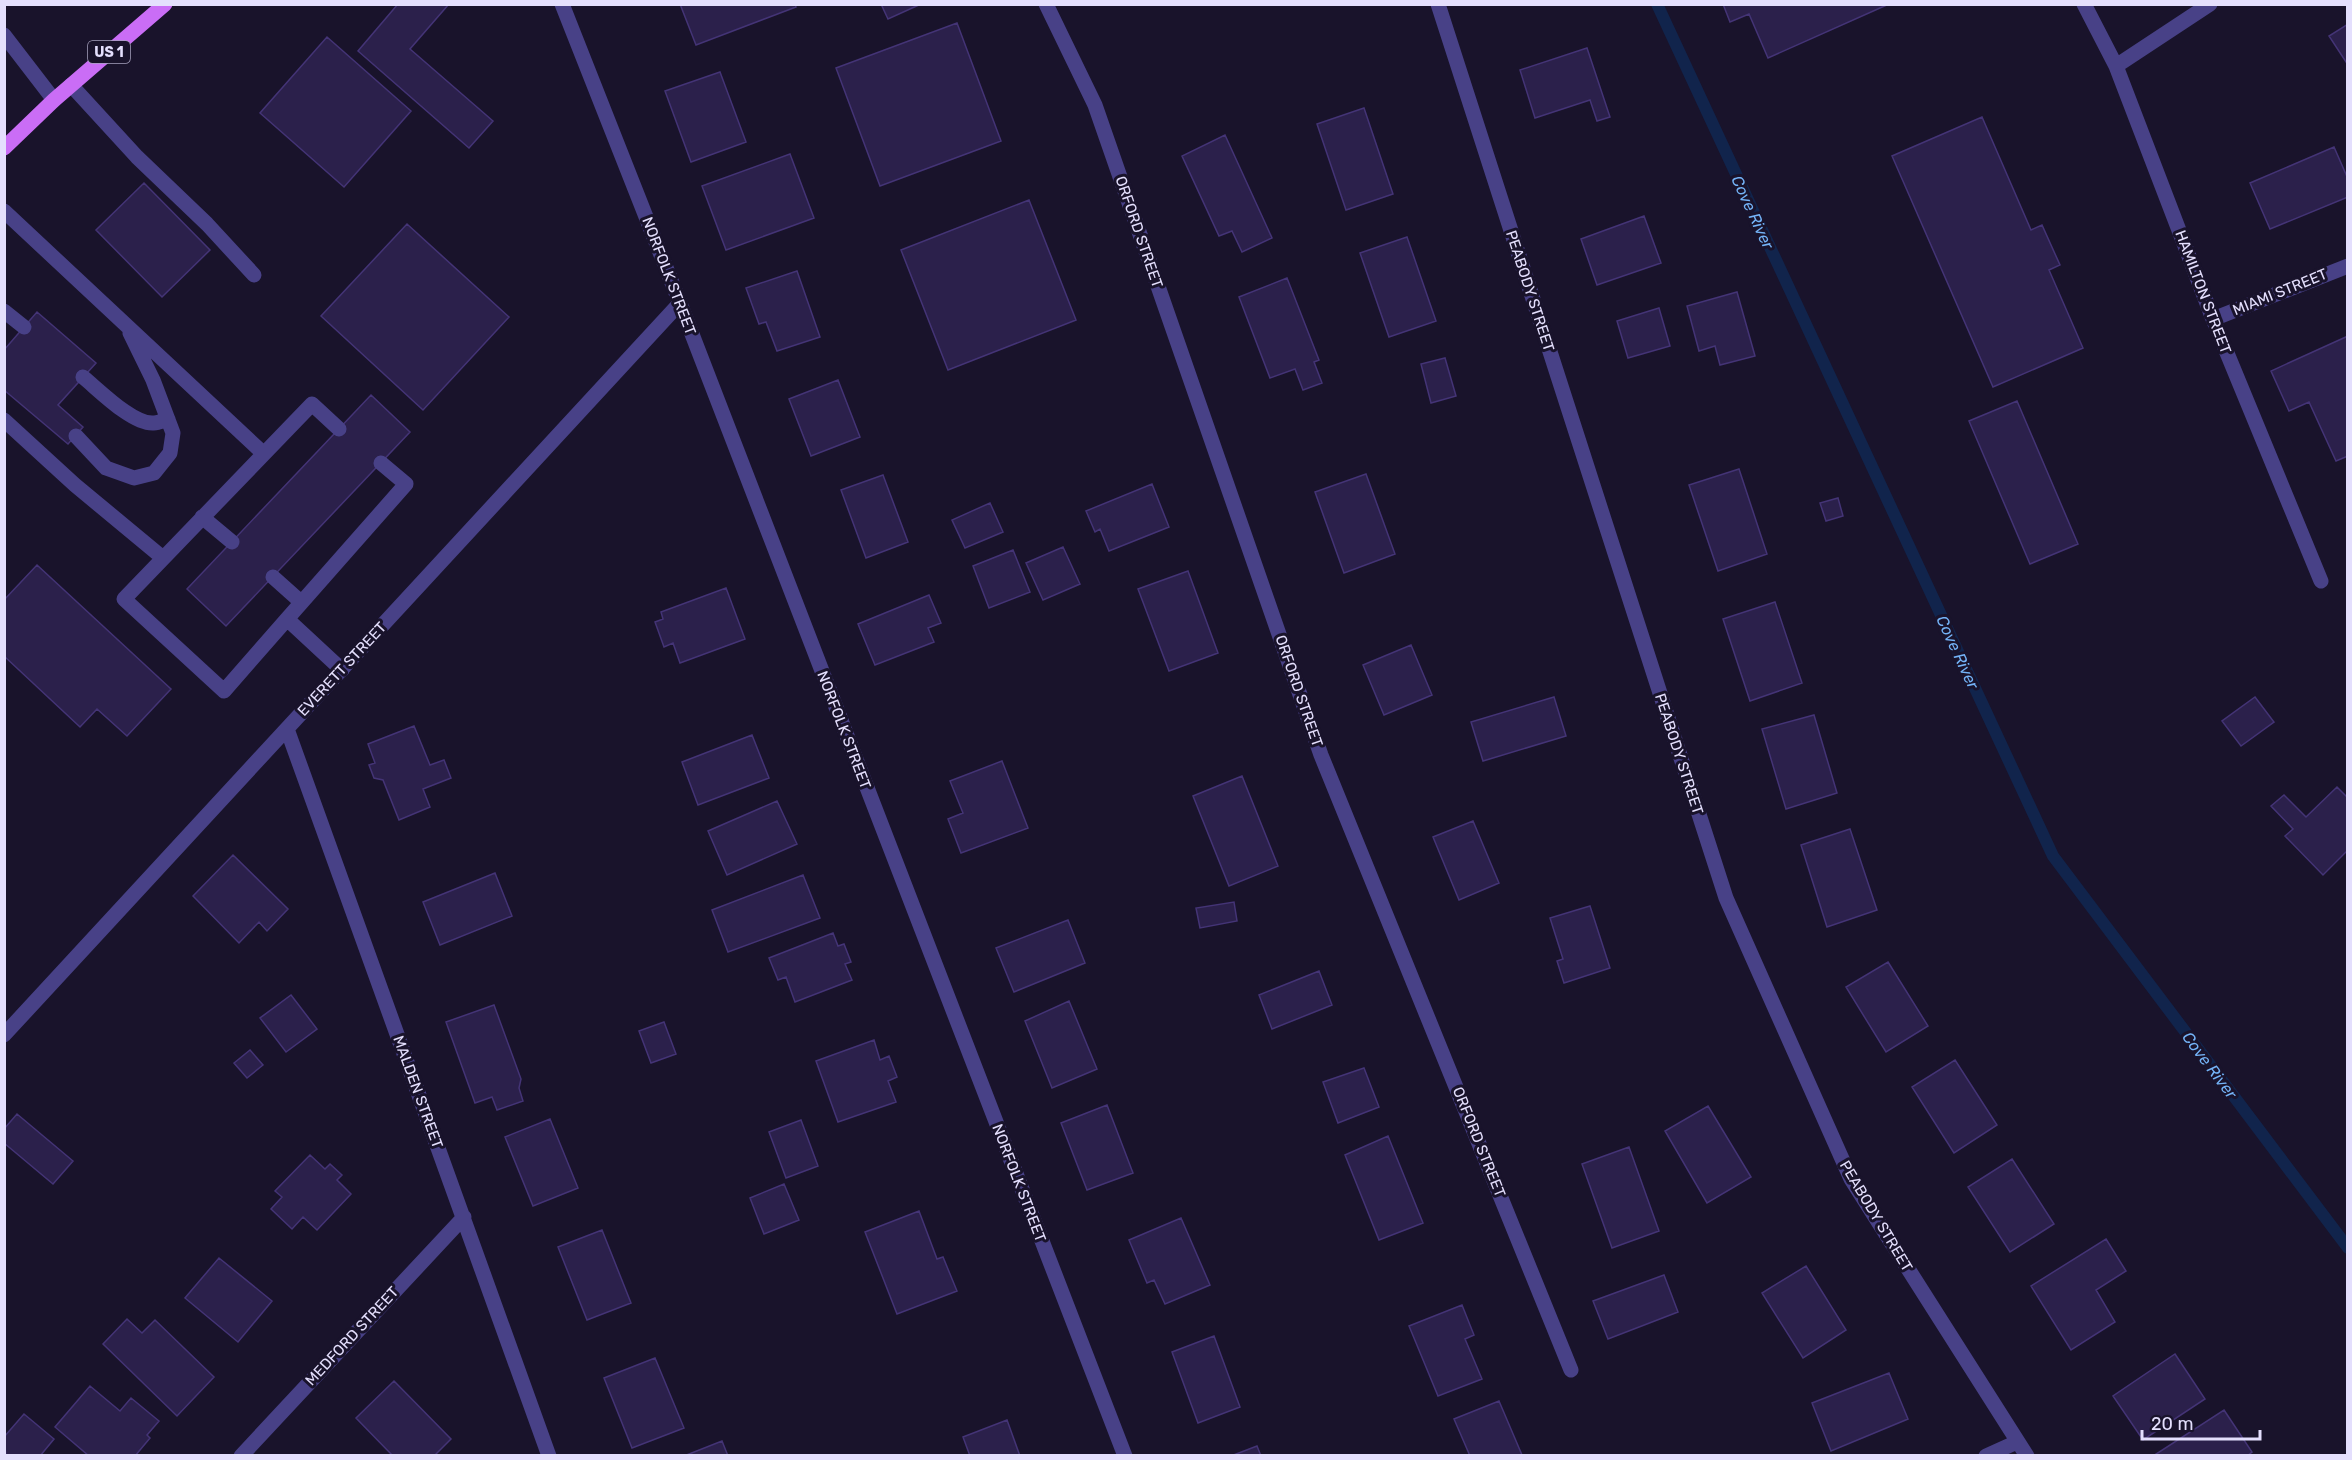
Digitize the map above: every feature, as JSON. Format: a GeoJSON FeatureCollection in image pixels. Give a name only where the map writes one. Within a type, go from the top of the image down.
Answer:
{"type":"FeatureCollection","features":[{"type":"Feature","properties":{"kind":"main road","name":"US 1"},"geometry":{"type":"LineString","coordinates":[[4,148],[54,100],[165,4]]}},
{"type":"Feature","properties":{"kind":"street","name":"NORFOLK STREET"},"geometry":{"type":"LineString","coordinates":[[562,4],[680,303],[1125,1455]]}},
{"type":"Feature","properties":{"kind":"street","name":"ORFORD STREET"},"geometry":{"type":"LineString","coordinates":[[1046,4],[1095,105],[1321,755],[1571,1370]]}},
{"type":"Feature","properties":{"kind":"street","name":"PEABODY STREET"},"geometry":{"type":"LineString","coordinates":[[1438,4],[1726,898],[1851,1179],[2027,1455]]}},
{"type":"Feature","properties":{"kind":"street","name":"HAMILTON STREET"},"geometry":{"type":"LineString","coordinates":[[2084,4],[2116,66],[2213,319],[2321,581]]}},
{"type":"Feature","properties":{"kind":"street"},"geometry":{"type":"LineString","coordinates":[[2116,66],[2210,4]]}},
{"type":"Feature","properties":{"kind":"street"},"geometry":{"type":"LineString","coordinates":[[4,35],[54,100]]}},
{"type":"Feature","properties":{"kind":"street"},"geometry":{"type":"LineString","coordinates":[[71,85],[137,157],[207,225],[254,275]]}},
{"type":"Feature","properties":{"kind":"street"},"geometry":{"type":"LineString","coordinates":[[4,211],[264,454]]}},
{"type":"Feature","properties":{"kind":"street","name":"MIAMI STREET"},"geometry":{"type":"LineString","coordinates":[[2213,319],[2348,266]]}},
{"type":"Feature","properties":{"kind":"street","name":"EVERETT STREET"},"geometry":{"type":"LineString","coordinates":[[4,1035],[680,303]]}},
{"type":"Feature","properties":{"kind":"street"},"geometry":{"type":"LineString","coordinates":[[4,311],[24,327]]}},
{"type":"Feature","properties":{"kind":"street"},"geometry":{"type":"LineString","coordinates":[[76,436],[106,468],[134,478],[154,473],[170,453],[173,433],[153,380],[126,325]]}},
{"type":"Feature","properties":{"kind":"street"},"geometry":{"type":"LineString","coordinates":[[83,377],[115,404],[141,421],[154,424],[168,419]]}},
{"type":"Feature","properties":{"kind":"street"},"geometry":{"type":"LineString","coordinates":[[339,429],[312,404],[124,599],[224,691],[406,484],[381,463]]}},
{"type":"Feature","properties":{"kind":"street"},"geometry":{"type":"LineString","coordinates":[[4,420],[75,485],[163,558]]}},
{"type":"Feature","properties":{"kind":"street"},"geometry":{"type":"LineString","coordinates":[[202,517],[232,542]]}},
{"type":"Feature","properties":{"kind":"street"},"geometry":{"type":"LineString","coordinates":[[273,576],[301,602]]}},
{"type":"Feature","properties":{"kind":"street"},"geometry":{"type":"LineString","coordinates":[[287,619],[342,670]]}},
{"type":"Feature","properties":{"kind":"street","name":"MALDEN STREET"},"geometry":{"type":"LineString","coordinates":[[287,729],[549,1455]]}},
{"type":"Feature","properties":{"kind":"street","name":"MEDFORD STREET"},"geometry":{"type":"LineString","coordinates":[[240,1455],[464,1216]]}},
{"type":"Feature","properties":{"kind":"street"},"geometry":{"type":"LineString","coordinates":[[1986,1455],[2017,1442]]}},
{"type":"Feature","properties":{"kind":"building"},"geometry":{"type":"Polygon","coordinates":[[[398,4],[449,4],[410,49],[493,121],[469,148],[358,51],[398,4]]]}},
{"type":"Feature","properties":{"kind":"building"},"geometry":{"type":"Polygon","coordinates":[[[680,4],[795,4],[796,7],[696,45],[680,4]]]}},
{"type":"Feature","properties":{"kind":"building"},"geometry":{"type":"Polygon","coordinates":[[[881,4],[921,4],[888,19],[881,4]]]}},
{"type":"Feature","properties":{"kind":"building"},"geometry":{"type":"Polygon","coordinates":[[[1723,4],[1889,4],[1768,58],[1749,14],[1730,22],[1723,4]]]}},
{"type":"Feature","properties":{"kind":"building"},"geometry":{"type":"Polygon","coordinates":[[[957,23],[1001,141],[880,186],[836,68],[957,23]]]}},
{"type":"Feature","properties":{"kind":"building"},"geometry":{"type":"Polygon","coordinates":[[[2348,24],[2348,65],[2329,36],[2348,24]]]}},
{"type":"Feature","properties":{"kind":"building"},"geometry":{"type":"Polygon","coordinates":[[[327,37],[411,111],[344,187],[260,113],[327,37]]]}},
{"type":"Feature","properties":{"kind":"building"},"geometry":{"type":"Polygon","coordinates":[[[1587,48],[1610,117],[1597,121],[1590,100],[1535,118],[1520,70],[1587,48]]]}},
{"type":"Feature","properties":{"kind":"building"},"geometry":{"type":"Polygon","coordinates":[[[720,72],[746,142],[691,162],[665,91],[720,72]]]}},
{"type":"Feature","properties":{"kind":"building"},"geometry":{"type":"Polygon","coordinates":[[[1364,108],[1393,194],[1346,210],[1317,124],[1364,108]]]}},
{"type":"Feature","properties":{"kind":"building"},"geometry":{"type":"Polygon","coordinates":[[[1982,117],[2031,230],[2042,225],[2060,265],[2049,270],[2083,348],[1993,387],[1892,156],[1982,117]]]}},
{"type":"Feature","properties":{"kind":"building"},"geometry":{"type":"Polygon","coordinates":[[[1225,135],[1272,238],[1242,252],[1232,231],[1219,236],[1182,156],[1225,135]]]}},
{"type":"Feature","properties":{"kind":"building"},"geometry":{"type":"Polygon","coordinates":[[[2334,147],[2348,179],[2348,197],[2270,229],[2250,183],[2334,147]]]}},
{"type":"Feature","properties":{"kind":"building"},"geometry":{"type":"Polygon","coordinates":[[[790,154],[814,218],[726,250],[702,186],[790,154]]]}},
{"type":"Feature","properties":{"kind":"building"},"geometry":{"type":"Polygon","coordinates":[[[144,183],[210,250],[162,297],[96,230],[144,183]]]}},
{"type":"Feature","properties":{"kind":"building"},"geometry":{"type":"Polygon","coordinates":[[[1029,200],[1076,320],[948,370],[901,250],[1029,200]]]}},
{"type":"Feature","properties":{"kind":"building"},"geometry":{"type":"Polygon","coordinates":[[[1644,216],[1661,263],[1597,285],[1581,239],[1644,216]]]}},
{"type":"Feature","properties":{"kind":"building"},"geometry":{"type":"Polygon","coordinates":[[[407,224],[509,317],[423,410],[321,316],[407,224]]]}},
{"type":"Feature","properties":{"kind":"building"},"geometry":{"type":"Polygon","coordinates":[[[1407,237],[1436,321],[1389,337],[1360,253],[1407,237]]]}},
{"type":"Feature","properties":{"kind":"building"},"geometry":{"type":"Polygon","coordinates":[[[797,271],[820,337],[777,351],[766,322],[759,324],[746,288],[797,271]]]}},
{"type":"Feature","properties":{"kind":"building"},"geometry":{"type":"Polygon","coordinates":[[[1287,278],[1319,360],[1314,362],[1322,383],[1303,390],[1295,369],[1270,378],[1239,297],[1287,278]]]}},
{"type":"Feature","properties":{"kind":"building"},"geometry":{"type":"Polygon","coordinates":[[[1737,292],[1755,356],[1720,365],[1715,346],[1699,351],[1687,306],[1737,292]]]}},
{"type":"Feature","properties":{"kind":"building"},"geometry":{"type":"Polygon","coordinates":[[[1659,308],[1670,346],[1628,358],[1617,321],[1659,308]]]}},
{"type":"Feature","properties":{"kind":"building"},"geometry":{"type":"Polygon","coordinates":[[[37,312],[96,363],[58,405],[83,427],[68,444],[4,390],[4,350],[37,312]]]}},
{"type":"Feature","properties":{"kind":"building"},"geometry":{"type":"Polygon","coordinates":[[[2348,336],[2348,456],[2336,461],[2309,402],[2289,411],[2271,371],[2348,336]]]}},
{"type":"Feature","properties":{"kind":"building"},"geometry":{"type":"Polygon","coordinates":[[[1445,358],[1456,396],[1431,403],[1421,364],[1445,358]]]}},
{"type":"Feature","properties":{"kind":"building"},"geometry":{"type":"Polygon","coordinates":[[[838,380],[860,437],[811,456],[789,399],[838,380]]]}},
{"type":"Feature","properties":{"kind":"building"},"geometry":{"type":"Polygon","coordinates":[[[371,395],[410,432],[226,626],[187,589],[371,395]]]}},
{"type":"Feature","properties":{"kind":"building"},"geometry":{"type":"Polygon","coordinates":[[[2017,401],[2078,544],[2030,564],[1969,421],[2017,401]]]}},
{"type":"Feature","properties":{"kind":"building"},"geometry":{"type":"Polygon","coordinates":[[[1739,469],[1767,554],[1718,571],[1689,485],[1739,469]]]}},
{"type":"Feature","properties":{"kind":"building"},"geometry":{"type":"Polygon","coordinates":[[[1366,474],[1395,554],[1344,573],[1315,492],[1366,474]]]}},
{"type":"Feature","properties":{"kind":"building"},"geometry":{"type":"Polygon","coordinates":[[[883,475],[908,542],[866,558],[841,490],[883,475]]]}},
{"type":"Feature","properties":{"kind":"building"},"geometry":{"type":"Polygon","coordinates":[[[1152,484],[1169,527],[1109,551],[1100,529],[1095,532],[1086,511],[1152,484]]]}},
{"type":"Feature","properties":{"kind":"building"},"geometry":{"type":"Polygon","coordinates":[[[1838,498],[1843,516],[1826,521],[1820,503],[1838,498]]]}},
{"type":"Feature","properties":{"kind":"building"},"geometry":{"type":"Polygon","coordinates":[[[990,503],[1003,532],[965,548],[952,520],[990,503]]]}},
{"type":"Feature","properties":{"kind":"building"},"geometry":{"type":"Polygon","coordinates":[[[1063,547],[1080,584],[1043,600],[1026,563],[1063,547]]]}},
{"type":"Feature","properties":{"kind":"building"},"geometry":{"type":"Polygon","coordinates":[[[1013,550],[1030,592],[989,608],[973,566],[1013,550]]]}},
{"type":"Feature","properties":{"kind":"building"},"geometry":{"type":"Polygon","coordinates":[[[37,565],[171,689],[127,736],[97,709],[80,727],[4,656],[4,600],[37,565]]]}},
{"type":"Feature","properties":{"kind":"building"},"geometry":{"type":"Polygon","coordinates":[[[1188,571],[1218,653],[1169,671],[1138,589],[1188,571]]]}},
{"type":"Feature","properties":{"kind":"building"},"geometry":{"type":"Polygon","coordinates":[[[726,588],[745,639],[680,663],[673,643],[664,647],[655,622],[663,619],[661,612],[726,588]]]}},
{"type":"Feature","properties":{"kind":"building"},"geometry":{"type":"Polygon","coordinates":[[[929,595],[941,623],[928,628],[934,642],[875,665],[858,624],[929,595]]]}},
{"type":"Feature","properties":{"kind":"building"},"geometry":{"type":"Polygon","coordinates":[[[1775,602],[1802,683],[1750,701],[1723,619],[1775,602]]]}},
{"type":"Feature","properties":{"kind":"building"},"geometry":{"type":"Polygon","coordinates":[[[1411,645],[1432,695],[1384,715],[1363,665],[1411,645]]]}},
{"type":"Feature","properties":{"kind":"building"},"geometry":{"type":"Polygon","coordinates":[[[1554,697],[1566,736],[1483,761],[1471,722],[1554,697]]]}},
{"type":"Feature","properties":{"kind":"building"},"geometry":{"type":"Polygon","coordinates":[[[2255,697],[2274,722],[2241,746],[2222,721],[2255,697]]]}},
{"type":"Feature","properties":{"kind":"building"},"geometry":{"type":"Polygon","coordinates":[[[1814,715],[1837,793],[1786,809],[1762,729],[1814,715]]]}},
{"type":"Feature","properties":{"kind":"building"},"geometry":{"type":"Polygon","coordinates":[[[414,726],[430,765],[444,760],[451,778],[423,789],[430,807],[399,820],[383,780],[374,778],[369,765],[375,763],[368,744],[414,726]]]}},
{"type":"Feature","properties":{"kind":"building"},"geometry":{"type":"Polygon","coordinates":[[[752,735],[769,778],[698,805],[682,762],[752,735]]]}},
{"type":"Feature","properties":{"kind":"building"},"geometry":{"type":"Polygon","coordinates":[[[1002,761],[1028,828],[961,853],[948,819],[963,813],[950,781],[1002,761]]]}},
{"type":"Feature","properties":{"kind":"building"},"geometry":{"type":"Polygon","coordinates":[[[1242,776],[1278,866],[1229,886],[1193,796],[1242,776]]]}},
{"type":"Feature","properties":{"kind":"building"},"geometry":{"type":"Polygon","coordinates":[[[2337,787],[2348,798],[2348,850],[2323,875],[2285,836],[2293,829],[2271,806],[2284,795],[2306,817],[2337,787]]]}},
{"type":"Feature","properties":{"kind":"building"},"geometry":{"type":"Polygon","coordinates":[[[777,801],[797,844],[727,875],[708,831],[777,801]]]}},
{"type":"Feature","properties":{"kind":"building"},"geometry":{"type":"Polygon","coordinates":[[[1473,821],[1499,883],[1459,900],[1433,837],[1473,821]]]}},
{"type":"Feature","properties":{"kind":"building"},"geometry":{"type":"Polygon","coordinates":[[[1850,829],[1877,910],[1827,927],[1801,845],[1850,829]]]}},
{"type":"Feature","properties":{"kind":"building"},"geometry":{"type":"Polygon","coordinates":[[[233,855],[288,909],[267,931],[259,922],[239,943],[193,896],[233,855]]]}},
{"type":"Feature","properties":{"kind":"building"},"geometry":{"type":"Polygon","coordinates":[[[495,873],[512,916],[440,945],[423,902],[495,873]]]}},
{"type":"Feature","properties":{"kind":"building"},"geometry":{"type":"Polygon","coordinates":[[[803,875],[820,918],[728,952],[712,910],[803,875]]]}},
{"type":"Feature","properties":{"kind":"building"},"geometry":{"type":"Polygon","coordinates":[[[1234,902],[1237,921],[1200,928],[1196,908],[1234,902]]]}},
{"type":"Feature","properties":{"kind":"building"},"geometry":{"type":"Polygon","coordinates":[[[1590,906],[1610,968],[1564,983],[1557,961],[1563,959],[1550,918],[1590,906]]]}},
{"type":"Feature","properties":{"kind":"building"},"geometry":{"type":"Polygon","coordinates":[[[1068,920],[1085,963],[1014,992],[996,948],[1068,920]]]}},
{"type":"Feature","properties":{"kind":"building"},"geometry":{"type":"Polygon","coordinates":[[[833,933],[838,946],[844,944],[851,962],[845,964],[852,980],[795,1002],[786,977],[778,980],[769,958],[833,933]]]}},
{"type":"Feature","properties":{"kind":"building"},"geometry":{"type":"Polygon","coordinates":[[[1888,962],[1928,1026],[1886,1052],[1846,987],[1888,962]]]}},
{"type":"Feature","properties":{"kind":"building"},"geometry":{"type":"Polygon","coordinates":[[[1319,971],[1332,1005],[1272,1029],[1259,995],[1319,971]]]}},
{"type":"Feature","properties":{"kind":"building"},"geometry":{"type":"Polygon","coordinates":[[[291,995],[317,1029],[286,1052],[260,1018],[291,995]]]}},
{"type":"Feature","properties":{"kind":"building"},"geometry":{"type":"Polygon","coordinates":[[[1069,1001],[1097,1069],[1052,1088],[1025,1021],[1069,1001]]]}},
{"type":"Feature","properties":{"kind":"building"},"geometry":{"type":"Polygon","coordinates":[[[494,1005],[521,1079],[519,1088],[523,1101],[497,1110],[492,1097],[475,1103],[446,1022],[494,1005]]]}},
{"type":"Feature","properties":{"kind":"building"},"geometry":{"type":"Polygon","coordinates":[[[664,1022],[676,1054],[651,1063],[639,1031],[664,1022]]]}},
{"type":"Feature","properties":{"kind":"building"},"geometry":{"type":"Polygon","coordinates":[[[874,1040],[880,1060],[889,1056],[897,1077],[888,1081],[896,1102],[838,1122],[816,1061],[874,1040]]]}},
{"type":"Feature","properties":{"kind":"building"},"geometry":{"type":"Polygon","coordinates":[[[250,1050],[263,1065],[247,1078],[234,1063],[250,1050]]]}},
{"type":"Feature","properties":{"kind":"building"},"geometry":{"type":"Polygon","coordinates":[[[1955,1060],[1997,1125],[1954,1153],[1912,1087],[1955,1060]]]}},
{"type":"Feature","properties":{"kind":"building"},"geometry":{"type":"Polygon","coordinates":[[[1364,1068],[1379,1107],[1338,1123],[1323,1082],[1364,1068]]]}},
{"type":"Feature","properties":{"kind":"building"},"geometry":{"type":"Polygon","coordinates":[[[1107,1105],[1133,1173],[1087,1190],[1061,1123],[1107,1105]]]}},
{"type":"Feature","properties":{"kind":"building"},"geometry":{"type":"Polygon","coordinates":[[[1708,1106],[1751,1177],[1707,1203],[1665,1131],[1708,1106]]]}},
{"type":"Feature","properties":{"kind":"building"},"geometry":{"type":"Polygon","coordinates":[[[17,1114],[73,1161],[53,1184],[4,1143],[4,1129],[17,1114]]]}},
{"type":"Feature","properties":{"kind":"building"},"geometry":{"type":"Polygon","coordinates":[[[550,1119],[578,1188],[533,1206],[505,1137],[550,1119]]]}},
{"type":"Feature","properties":{"kind":"building"},"geometry":{"type":"Polygon","coordinates":[[[801,1120],[818,1166],[786,1178],[769,1132],[801,1120]]]}},
{"type":"Feature","properties":{"kind":"building"},"geometry":{"type":"Polygon","coordinates":[[[1388,1136],[1423,1223],[1379,1240],[1345,1155],[1388,1136]]]}},
{"type":"Feature","properties":{"kind":"building"},"geometry":{"type":"Polygon","coordinates":[[[1629,1147],[1659,1231],[1612,1248],[1582,1164],[1629,1147]]]}},
{"type":"Feature","properties":{"kind":"building"},"geometry":{"type":"Polygon","coordinates":[[[310,1155],[325,1169],[330,1164],[342,1175],[337,1180],[351,1194],[317,1230],[303,1217],[292,1229],[271,1209],[282,1197],[275,1191],[310,1155]]]}},
{"type":"Feature","properties":{"kind":"building"},"geometry":{"type":"Polygon","coordinates":[[[2012,1159],[2054,1224],[2010,1252],[1968,1187],[2012,1159]]]}},
{"type":"Feature","properties":{"kind":"building"},"geometry":{"type":"Polygon","coordinates":[[[784,1184],[799,1220],[764,1234],[750,1198],[784,1184]]]}},
{"type":"Feature","properties":{"kind":"building"},"geometry":{"type":"Polygon","coordinates":[[[919,1211],[937,1259],[943,1257],[957,1291],[897,1314],[865,1232],[919,1211]]]}},
{"type":"Feature","properties":{"kind":"building"},"geometry":{"type":"Polygon","coordinates":[[[1181,1218],[1210,1285],[1165,1304],[1154,1280],[1147,1283],[1129,1240],[1181,1218]]]}},
{"type":"Feature","properties":{"kind":"building"},"geometry":{"type":"Polygon","coordinates":[[[602,1230],[631,1303],[587,1320],[558,1247],[602,1230]]]}},
{"type":"Feature","properties":{"kind":"building"},"geometry":{"type":"Polygon","coordinates":[[[2106,1239],[2126,1271],[2096,1290],[2115,1322],[2071,1350],[2031,1286],[2106,1239]]]}},
{"type":"Feature","properties":{"kind":"building"},"geometry":{"type":"Polygon","coordinates":[[[219,1258],[272,1301],[238,1342],[185,1298],[219,1258]]]}},
{"type":"Feature","properties":{"kind":"building"},"geometry":{"type":"Polygon","coordinates":[[[1806,1266],[1846,1330],[1803,1358],[1762,1293],[1806,1266]]]}},
{"type":"Feature","properties":{"kind":"building"},"geometry":{"type":"Polygon","coordinates":[[[1664,1275],[1678,1312],[1608,1339],[1593,1301],[1664,1275]]]}},
{"type":"Feature","properties":{"kind":"building"},"geometry":{"type":"Polygon","coordinates":[[[1462,1305],[1474,1335],[1465,1339],[1482,1379],[1438,1396],[1409,1326],[1462,1305]]]}},
{"type":"Feature","properties":{"kind":"building"},"geometry":{"type":"Polygon","coordinates":[[[127,1319],[142,1333],[155,1320],[214,1377],[177,1416],[103,1344],[127,1319]]]}},
{"type":"Feature","properties":{"kind":"building"},"geometry":{"type":"Polygon","coordinates":[[[1214,1336],[1240,1407],[1198,1423],[1172,1352],[1214,1336]]]}},
{"type":"Feature","properties":{"kind":"building"},"geometry":{"type":"Polygon","coordinates":[[[2175,1354],[2205,1399],[2143,1440],[2113,1396],[2175,1354]]]}},
{"type":"Feature","properties":{"kind":"building"},"geometry":{"type":"Polygon","coordinates":[[[655,1358],[684,1428],[632,1448],[604,1378],[655,1358]]]}},
{"type":"Feature","properties":{"kind":"building"},"geometry":{"type":"Polygon","coordinates":[[[1889,1373],[1908,1419],[1831,1451],[1812,1403],[1889,1373]]]}},
{"type":"Feature","properties":{"kind":"building"},"geometry":{"type":"Polygon","coordinates":[[[394,1381],[451,1439],[434,1456],[393,1456],[356,1418],[394,1381]]]}},
{"type":"Feature","properties":{"kind":"building"},"geometry":{"type":"Polygon","coordinates":[[[90,1386],[120,1411],[131,1398],[159,1421],[147,1435],[150,1438],[135,1456],[89,1456],[55,1427],[90,1386]]]}},
{"type":"Feature","properties":{"kind":"building"},"geometry":{"type":"Polygon","coordinates":[[[1499,1401],[1522,1455],[1470,1456],[1454,1419],[1499,1401]]]}},
{"type":"Feature","properties":{"kind":"building"},"geometry":{"type":"Polygon","coordinates":[[[2224,1410],[2252,1452],[2247,1456],[2153,1456],[2224,1410]]]}},
{"type":"Feature","properties":{"kind":"building"},"geometry":{"type":"Polygon","coordinates":[[[24,1414],[54,1439],[40,1456],[6,1456],[4,1437],[24,1414]]]}},
{"type":"Feature","properties":{"kind":"building"},"geometry":{"type":"Polygon","coordinates":[[[1007,1420],[1020,1456],[970,1456],[963,1437],[1007,1420]]]}},
{"type":"Feature","properties":{"kind":"building"},"geometry":{"type":"Polygon","coordinates":[[[722,1441],[728,1456],[684,1456],[722,1441]]]}},
{"type":"Feature","properties":{"kind":"building"},"geometry":{"type":"Polygon","coordinates":[[[1257,1446],[1261,1456],[1231,1456],[1257,1446]]]}},
{"type":"Feature","properties":{"kind":"waterway","name":"Cove River"},"geometry":{"type":"LineString","coordinates":[[1657,4],[2053,856],[2348,1248]]}}]}
